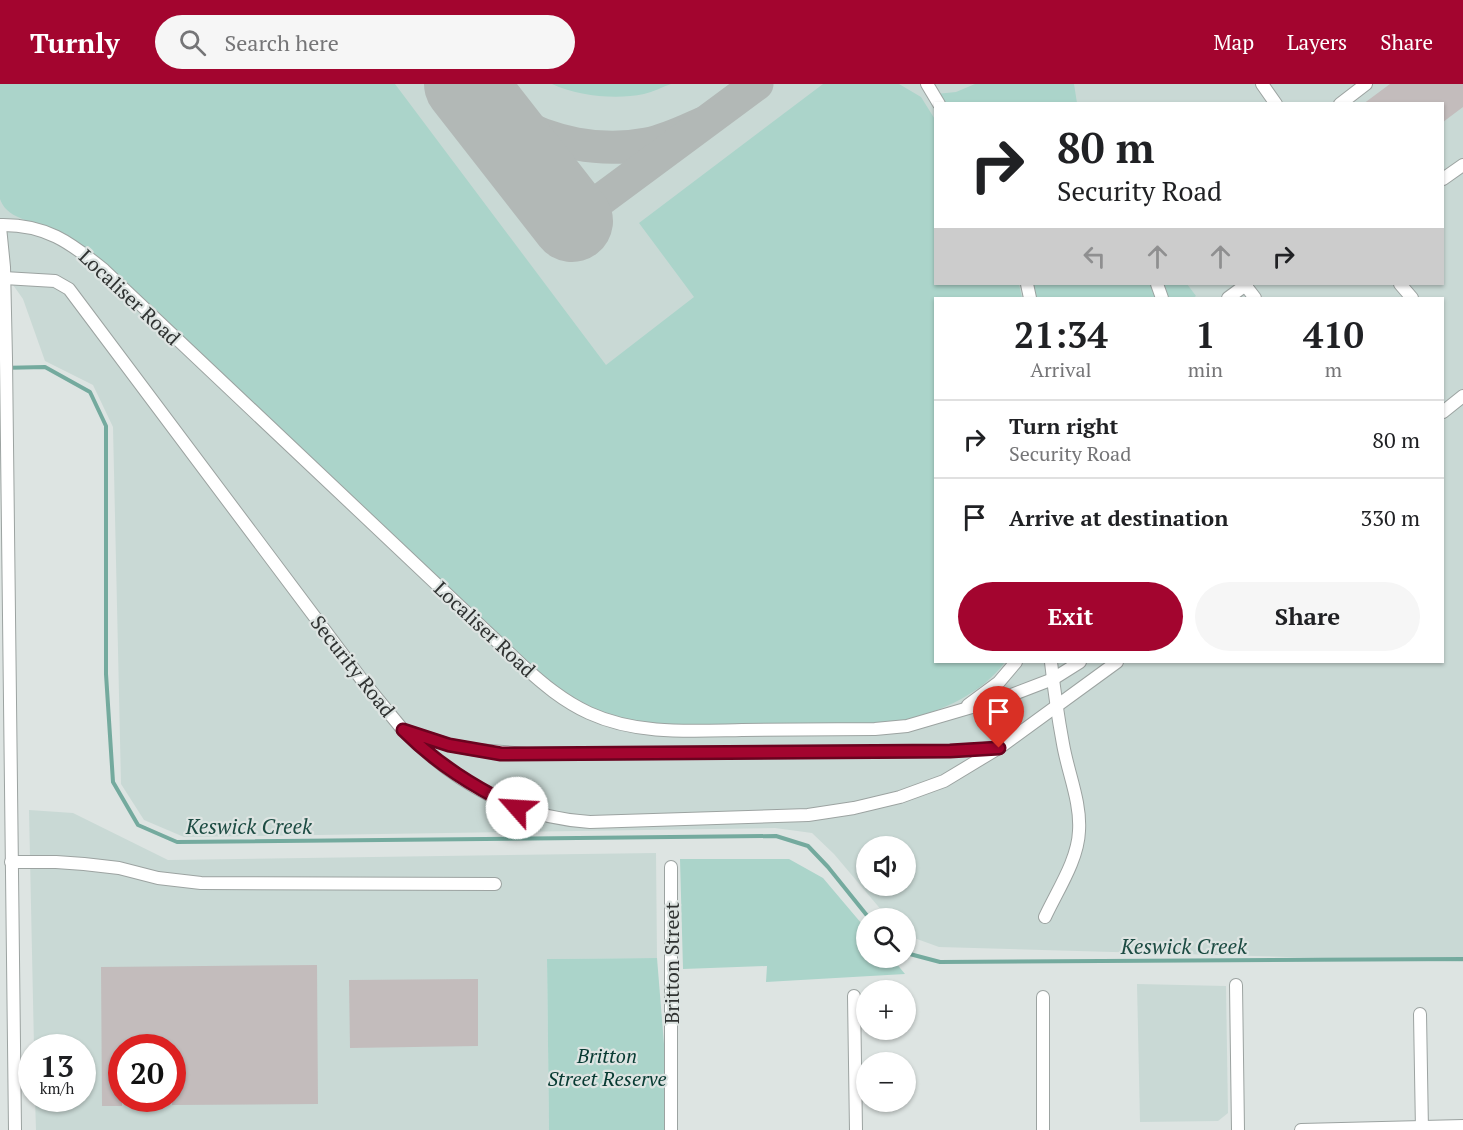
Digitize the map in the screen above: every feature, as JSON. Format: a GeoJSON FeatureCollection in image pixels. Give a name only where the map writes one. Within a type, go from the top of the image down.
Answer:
{"type":"FeatureCollection","features":[{"type":"Feature","properties":{"kind":"street"},"geometry":{"type":"LineString","coordinates":[[927,84],[938,102]]}},
{"type":"Feature","properties":{"kind":"street"},"geometry":{"type":"LineString","coordinates":[[1262,84],[1275,102]]}},
{"type":"Feature","properties":{"kind":"street"},"geometry":{"type":"LineString","coordinates":[[1343,102],[1366,84]]}},
{"type":"Feature","properties":{"kind":"street"},"geometry":{"type":"LineString","coordinates":[[1444,178],[1463,165]]}},
{"type":"Feature","properties":{"kind":"street","name":"Localiser Road"},"geometry":{"type":"LineString","coordinates":[[15,1130],[11,862],[6,819],[4,542],[6,359],[0,226],[30,226],[50,233],[76,247],[104,270],[522,665],[551,691],[580,709],[616,723],[676,731],[875,729],[907,726],[1006,697],[1053,679],[1078,663]]}},
{"type":"Feature","properties":{"kind":"street","name":"Security Road"},"geometry":{"type":"LineString","coordinates":[[4,278],[55,281],[69,289],[362,680],[403,730],[449,745],[501,754],[939,752],[999,748]]}},
{"type":"Feature","properties":{"kind":"street"},"geometry":{"type":"LineString","coordinates":[[1229,297],[1245,285]]}},
{"type":"Feature","properties":{"kind":"street"},"geometry":{"type":"LineString","coordinates":[[1401,285],[1411,297]]}},
{"type":"Feature","properties":{"kind":"street"},"geometry":{"type":"LineString","coordinates":[[1444,411],[1463,396]]}},
{"type":"Feature","properties":{"kind":"street"},"geometry":{"type":"LineString","coordinates":[[960,710],[999,682],[1015,663]]}},
{"type":"Feature","properties":{"kind":"street"},"geometry":{"type":"LineString","coordinates":[[1045,917],[1069,867],[1079,831],[1078,808],[1063,745],[1051,663]]}},
{"type":"Feature","properties":{"kind":"street"},"geometry":{"type":"LineString","coordinates":[[403,730],[426,753],[483,792],[517,808],[564,820],[590,822],[808,815],[854,808],[900,797],[944,782],[999,748],[1116,663]]}},
{"type":"Feature","properties":{"kind":"street"},"geometry":{"type":"LineString","coordinates":[[11,862],[84,864],[119,868],[158,878],[201,883],[495,884]]}},
{"type":"Feature","properties":{"kind":"street","name":"Britton Street"},"geometry":{"type":"LineString","coordinates":[[671,867],[671,1130]]}},
{"type":"Feature","properties":{"kind":"street"},"geometry":{"type":"LineString","coordinates":[[1236,985],[1238,1130]]}},
{"type":"Feature","properties":{"kind":"street"},"geometry":{"type":"LineString","coordinates":[[854,996],[856,1130]]}},
{"type":"Feature","properties":{"kind":"street"},"geometry":{"type":"LineString","coordinates":[[1043,997],[1043,1130]]}},
{"type":"Feature","properties":{"kind":"street"},"geometry":{"type":"LineString","coordinates":[[1420,1014],[1422,1128]]}},
{"type":"Feature","properties":{"kind":"street"},"geometry":{"type":"LineString","coordinates":[[1301,1130],[1463,1126]]}},
{"type":"Feature","properties":{"kind":"shaded area"},"geometry":{"type":"Polygon","coordinates":[[[0,84],[1463,84],[1463,962],[939,947],[916,939],[916,908],[880,908],[869,896],[916,896],[916,836],[856,836],[856,880],[812,833],[775,828],[184,837],[144,820],[121,784],[113,427],[93,385],[45,361],[23,299],[6,275],[0,275],[0,84]]]}},
{"type":"Feature","properties":{"kind":"shaded area"},"geometry":{"type":"Polygon","coordinates":[[[29,810],[73,813],[168,860],[656,853],[657,958],[547,959],[549,1130],[36,1130],[35,1112],[96,1112],[96,1034],[34,1034],[29,810]]]}},
{"type":"Feature","properties":{"kind":"shaded area"},"geometry":{"type":"Polygon","coordinates":[[[1137,984],[1226,986],[1228,1113],[1218,1121],[1140,1122],[1137,984]]]}},
{"type":"Feature","properties":{"kind":"green space"},"geometry":{"type":"Polygon","coordinates":[[[0,84],[395,84],[606,365],[694,297],[639,223],[823,84],[899,84],[921,97],[934,118],[934,285],[1019,285],[1022,297],[934,297],[934,663],[1004,663],[985,683],[947,706],[919,716],[878,725],[706,727],[643,723],[614,718],[597,712],[556,690],[149,307],[29,222],[12,214],[0,199],[0,84]]]}},
{"type":"Feature","properties":{"kind":"green space"},"geometry":{"type":"Polygon","coordinates":[[[552,84],[671,84],[644,94],[609,97],[585,94],[552,84]]]}},
{"type":"Feature","properties":{"kind":"green space"},"geometry":{"type":"Polygon","coordinates":[[[975,84],[1074,84],[1077,102],[941,102],[936,94],[956,92],[975,84]]]}},
{"type":"Feature","properties":{"kind":"green space"},"geometry":{"type":"Polygon","coordinates":[[[1030,285],[1188,285],[1196,296],[1194,297],[1034,297],[1030,285]]]}},
{"type":"Feature","properties":{"kind":"green space"},"geometry":{"type":"Polygon","coordinates":[[[680,859],[789,859],[823,878],[856,917],[856,968],[900,968],[905,974],[766,982],[767,966],[683,969],[680,859]]]}},
{"type":"Feature","properties":{"kind":"green space","name":"Britton Street Reserve"},"geometry":{"type":"Polygon","coordinates":[[[657,958],[671,1130],[549,1130],[547,959],[657,958]]]}},
{"type":"Feature","properties":{"kind":"building"},"geometry":{"type":"Polygon","coordinates":[[[1390,84],[1463,84],[1463,107],[1444,121],[1444,102],[1366,102],[1390,84]]]}},
{"type":"Feature","properties":{"kind":"building"},"geometry":{"type":"Polygon","coordinates":[[[317,965],[318,1104],[186,1105],[186,1034],[108,1034],[108,1106],[102,1106],[101,967],[317,965]]]}},
{"type":"Feature","properties":{"kind":"building"},"geometry":{"type":"Polygon","coordinates":[[[478,979],[478,1046],[350,1048],[349,980],[478,979]]]}},
{"type":"Feature","properties":{"kind":"waterway","name":"Keswick Creek"},"geometry":{"type":"LineString","coordinates":[[0,368],[45,367],[90,392],[106,426],[106,674],[113,782],[138,825],[177,842],[776,836],[808,846],[861,908]]}},
{"type":"Feature","properties":{"kind":"waterway","name":"Keswick Creek"},"geometry":{"type":"LineString","coordinates":[[916,956],[940,962],[1463,959]]}},
{"type":"Feature","properties":{"kind":"taxiway"},"geometry":{"type":"LineString","coordinates":[[572,221],[757,84]]}},
{"type":"Feature","properties":{"kind":"taxiway"},"geometry":{"type":"LineString","coordinates":[[466,85],[510,119],[542,134],[576,144],[612,147],[647,144],[669,138],[703,123]]}},
{"type":"Feature","properties":{"kind":"runway"},"geometry":{"type":"LineString","coordinates":[[465,84],[572,221]]}},
{"type":"Feature","properties":{"kind":"route"},"geometry":{"type":"LineString","coordinates":[[517,808],[483,792],[457,775],[426,753],[403,730],[449,745],[501,754],[950,751],[999,748]]}}]}
